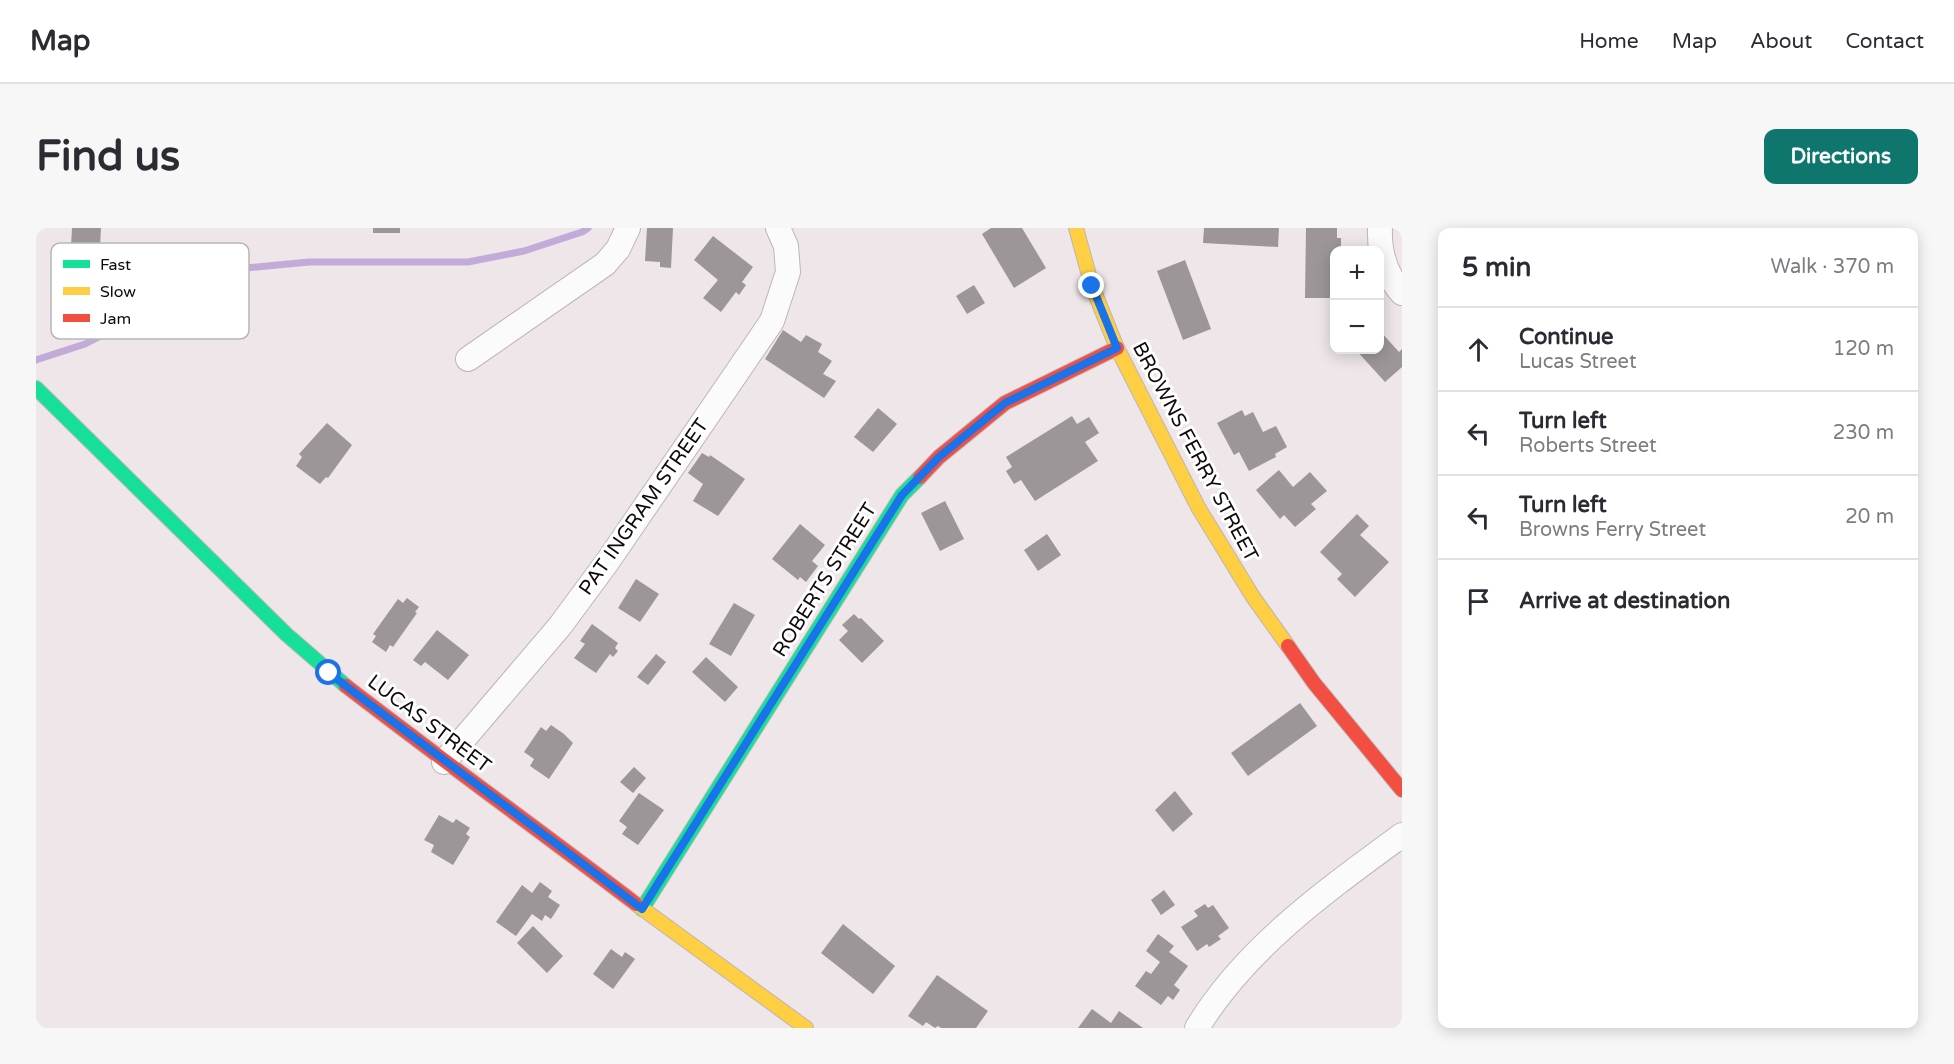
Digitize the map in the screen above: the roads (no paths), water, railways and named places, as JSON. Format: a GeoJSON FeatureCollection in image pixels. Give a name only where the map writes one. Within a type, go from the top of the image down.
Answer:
{"type":"FeatureCollection","features":[{"type":"Feature","properties":{"kind":"street"},"geometry":{"type":"LineString","coordinates":[[468,359],[605,264],[618,249],[628,228]]}},
{"type":"Feature","properties":{"kind":"street","name":"PAT INGRAM STREET"},"geometry":{"type":"LineString","coordinates":[[444,762],[560,626],[608,561],[772,321],[788,272],[786,246],[778,228]]}},
{"type":"Feature","properties":{"kind":"street","name":"BROWNS FERRY STREET"},"geometry":{"type":"LineString","coordinates":[[1076,228],[1092,286],[1117,348],[1198,507],[1253,597],[1314,683],[1402,790]]}},
{"type":"Feature","properties":{"kind":"street"},"geometry":{"type":"LineString","coordinates":[[1380,228],[1383,261],[1395,285],[1402,293]]}},
{"type":"Feature","properties":{"kind":"street","name":"ROBERTS STREET"},"geometry":{"type":"LineString","coordinates":[[642,909],[902,495],[939,457],[1005,403],[1117,348]]}},
{"type":"Feature","properties":{"kind":"street","name":"LUCAS STREET"},"geometry":{"type":"LineString","coordinates":[[36,388],[286,634],[329,673],[444,762],[806,1028]]}},
{"type":"Feature","properties":{"kind":"street"},"geometry":{"type":"LineString","coordinates":[[1197,1028],[1209,1007],[1244,966],[1324,892],[1402,836]]}},
{"type":"Feature","properties":{"kind":"waterway"},"geometry":{"type":"LineString","coordinates":[[249,268],[309,262],[468,262],[524,251],[588,228]]}},
{"type":"Feature","properties":{"kind":"waterway"},"geometry":{"type":"LineString","coordinates":[[36,360],[95,339]]}}]}
